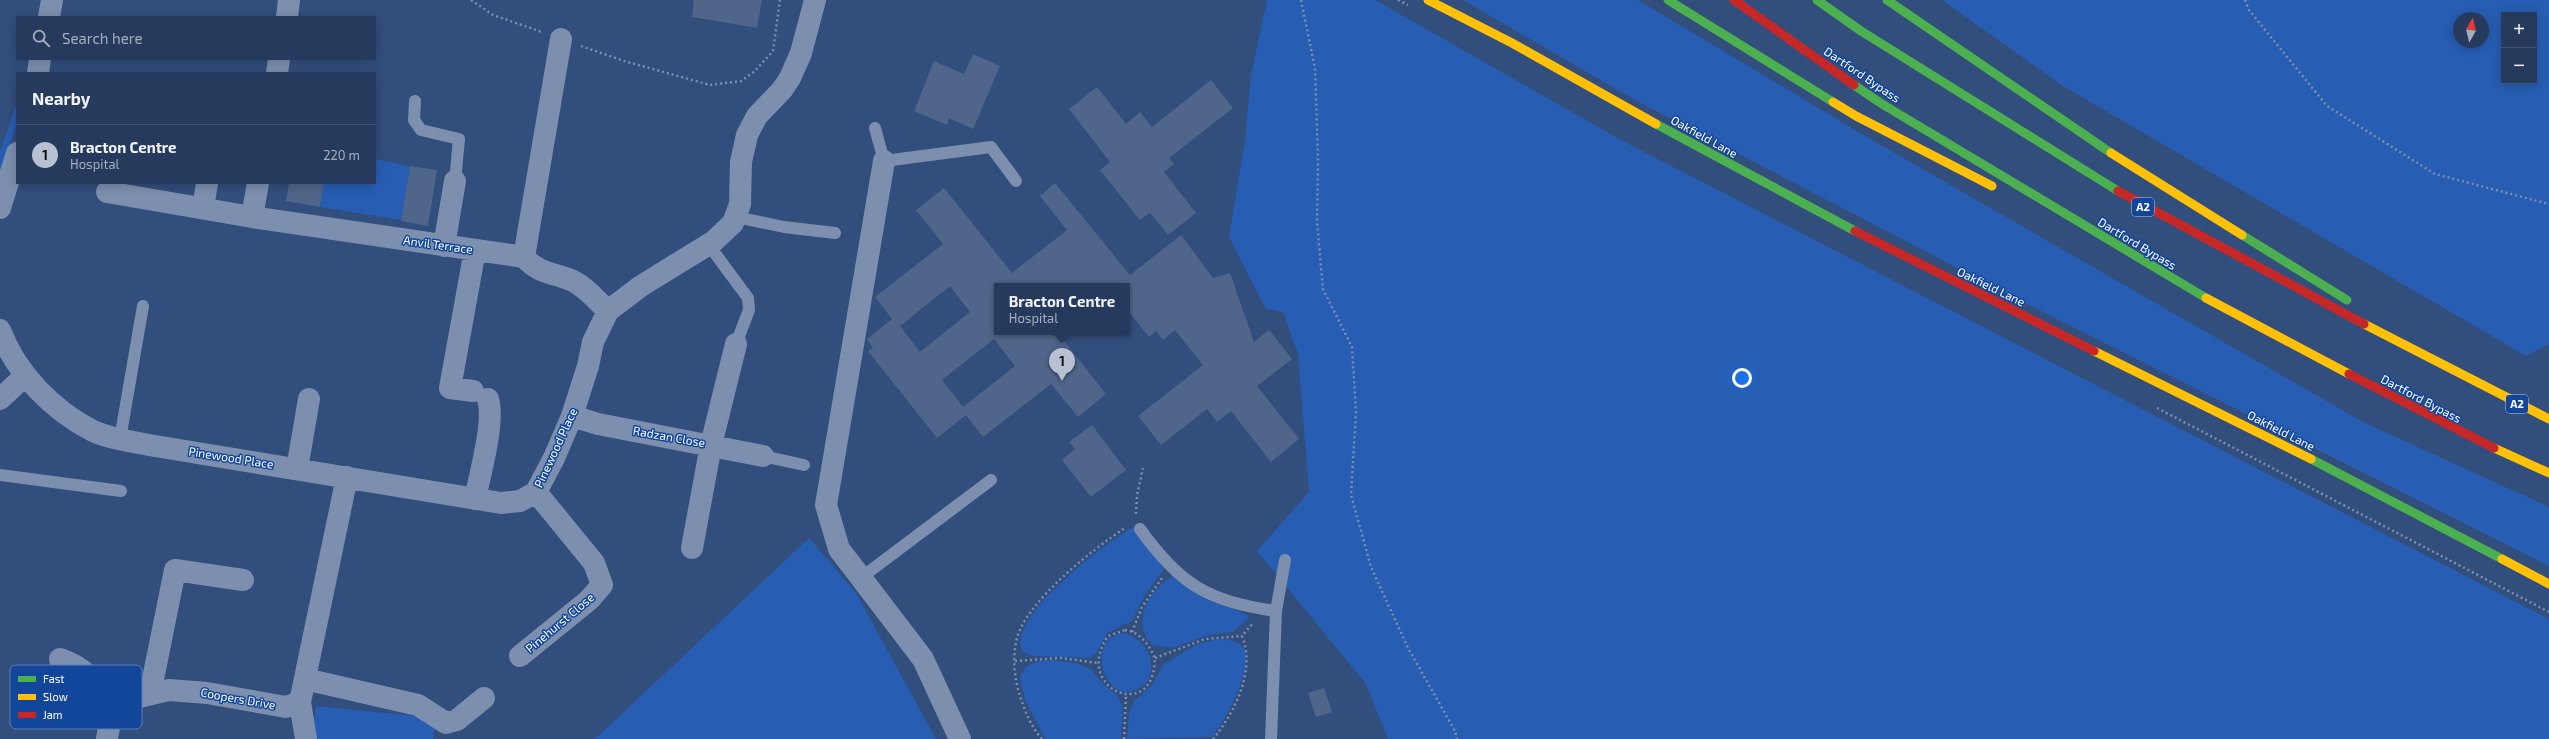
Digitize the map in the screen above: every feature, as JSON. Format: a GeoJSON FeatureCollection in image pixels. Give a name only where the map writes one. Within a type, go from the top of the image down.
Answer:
{"type":"FeatureCollection","features":[{"type":"Feature","properties":{"kind":"main road","name":"Oakfield Lane"},"geometry":{"type":"LineString","coordinates":[[1428,0],[1512,43],[1719,159],[1910,260],[2270,438],[2549,584]]}},
{"type":"Feature","properties":{"kind":"main road"},"geometry":{"type":"LineString","coordinates":[[1668,0],[1856,116],[2004,192]]}},
{"type":"Feature","properties":{"kind":"main road","name":"Dartford Bypass"},"geometry":{"type":"LineString","coordinates":[[1734,0],[1882,104],[2179,284],[2464,435],[2549,474]]}},
{"type":"Feature","properties":{"kind":"main road","name":"A2"},"geometry":{"type":"LineString","coordinates":[[1817,0],[1868,35],[2138,204],[2485,388],[2549,419]]}},
{"type":"Feature","properties":{"kind":"main road"},"geometry":{"type":"LineString","coordinates":[[1887,0],[2086,138],[2354,304]]}},
{"type":"Feature","properties":{"kind":"main road"},"geometry":{"type":"LineString","coordinates":[[2053,218],[2179,284]]}},
{"type":"Feature","properties":{"kind":"main road"},"geometry":{"type":"LineString","coordinates":[[2387,325],[2485,388]]}},
{"type":"Feature","properties":{"kind":"street"},"geometry":{"type":"LineString","coordinates":[[49,16],[52,0]]}},
{"type":"Feature","properties":{"kind":"street"},"geometry":{"type":"LineString","coordinates":[[287,16],[289,0]]}},
{"type":"Feature","properties":{"kind":"street"},"geometry":{"type":"LineString","coordinates":[[561,39],[524,257],[539,271],[573,281],[582,286],[608,311],[708,244],[733,223],[740,204],[741,162],[747,135],[755,118],[782,90],[793,73],[801,53],[815,0]]}},
{"type":"Feature","properties":{"kind":"street"},"geometry":{"type":"LineString","coordinates":[[38,72],[40,60]]}},
{"type":"Feature","properties":{"kind":"street"},"geometry":{"type":"LineString","coordinates":[[277,72],[280,60]]}},
{"type":"Feature","properties":{"kind":"street"},"geometry":{"type":"LineString","coordinates":[[0,208],[16,157]]}},
{"type":"Feature","properties":{"kind":"street"},"geometry":{"type":"LineString","coordinates":[[884,161],[826,505],[839,549],[862,577],[923,659],[960,739]]}},
{"type":"Feature","properties":{"kind":"street"},"geometry":{"type":"LineString","coordinates":[[444,246],[455,181]]}},
{"type":"Feature","properties":{"kind":"street"},"geometry":{"type":"LineString","coordinates":[[203,208],[207,184]]}},
{"type":"Feature","properties":{"kind":"street"},"geometry":{"type":"LineString","coordinates":[[252,217],[258,184]]}},
{"type":"Feature","properties":{"kind":"street","name":"Anvil Terrace"},"geometry":{"type":"LineString","coordinates":[[107,192],[252,217],[524,257]]}},
{"type":"Feature","properties":{"kind":"street"},"geometry":{"type":"LineString","coordinates":[[475,250],[450,388],[480,395],[491,407],[475,499]]}},
{"type":"Feature","properties":{"kind":"street","name":"Pinewood Place"},"geometry":{"type":"LineString","coordinates":[[0,330],[25,376],[53,404],[72,418],[94,431],[120,439],[475,499],[509,503],[520,502],[536,492],[554,458],[572,416],[588,366],[593,342],[608,311]]}},
{"type":"Feature","properties":{"kind":"street"},"geometry":{"type":"LineString","coordinates":[[736,344],[711,445],[763,456]]}},
{"type":"Feature","properties":{"kind":"street"},"geometry":{"type":"LineString","coordinates":[[0,399],[25,376]]}},
{"type":"Feature","properties":{"kind":"street"},"geometry":{"type":"LineString","coordinates":[[298,469],[309,399]]}},
{"type":"Feature","properties":{"kind":"street","name":"Radzan Close"},"geometry":{"type":"LineString","coordinates":[[572,416],[598,424],[711,445],[692,548]]}},
{"type":"Feature","properties":{"kind":"street"},"geometry":{"type":"LineString","coordinates":[[306,739],[300,702],[347,477]]}},
{"type":"Feature","properties":{"kind":"street","name":"Pinehurst Close"},"geometry":{"type":"LineString","coordinates":[[520,656],[589,600],[602,585],[594,563],[536,492]]}},
{"type":"Feature","properties":{"kind":"street"},"geometry":{"type":"LineString","coordinates":[[150,694],[175,570],[243,580]]}},
{"type":"Feature","properties":{"kind":"street"},"geometry":{"type":"LineString","coordinates":[[60,658],[77,665]]}},
{"type":"Feature","properties":{"kind":"street"},"geometry":{"type":"LineString","coordinates":[[305,679],[418,705],[446,723],[457,720],[484,698]]}},
{"type":"Feature","properties":{"kind":"street","name":"Coopers Drive"},"geometry":{"type":"LineString","coordinates":[[142,696],[169,690],[208,693],[286,707],[300,702]]}},
{"type":"Feature","properties":{"kind":"street"},"geometry":{"type":"LineString","coordinates":[[107,739],[109,729]]}},
{"type":"Feature","properties":{"kind":"lane"},"geometry":{"type":"LineString","coordinates":[[415,101],[414,120],[421,130],[459,139],[455,181]]}},
{"type":"Feature","properties":{"kind":"lane"},"geometry":{"type":"LineString","coordinates":[[875,128],[884,161],[991,147],[1016,181]]}},
{"type":"Feature","properties":{"kind":"lane"},"geometry":{"type":"LineString","coordinates":[[736,217],[784,227],[835,233]]}},
{"type":"Feature","properties":{"kind":"lane"},"geometry":{"type":"LineString","coordinates":[[708,244],[748,298],[749,310],[736,344]]}},
{"type":"Feature","properties":{"kind":"lane"},"geometry":{"type":"LineString","coordinates":[[120,439],[143,306]]}},
{"type":"Feature","properties":{"kind":"lane"},"geometry":{"type":"LineString","coordinates":[[763,456],[804,464]]}},
{"type":"Feature","properties":{"kind":"lane"},"geometry":{"type":"LineString","coordinates":[[0,475],[121,491]]}},
{"type":"Feature","properties":{"kind":"lane"},"geometry":{"type":"LineString","coordinates":[[862,577],[990,480]]}},
{"type":"Feature","properties":{"kind":"lane"},"geometry":{"type":"LineString","coordinates":[[1136,525],[1172,568],[1190,584],[1211,595],[1238,605],[1271,610]]}},
{"type":"Feature","properties":{"kind":"lane"},"geometry":{"type":"LineString","coordinates":[[1271,739],[1271,610],[1285,560]]}},
{"type":"Feature","properties":{"kind":"path"},"geometry":{"type":"LineString","coordinates":[[470,0],[493,15],[624,61],[710,85],[741,81],[755,71],[773,51],[780,0]]}},
{"type":"Feature","properties":{"kind":"path"},"geometry":{"type":"LineString","coordinates":[[1301,0],[1315,68],[1318,160],[1316,222],[1323,288],[1352,348],[1356,412],[1351,495],[1371,567],[1408,648],[1455,731],[1457,739]]}},
{"type":"Feature","properties":{"kind":"path"},"geometry":{"type":"LineString","coordinates":[[2245,0],[2248,10],[2328,106],[2435,174],[2549,204]]}},
{"type":"Feature","properties":{"kind":"path"},"geometry":{"type":"LineString","coordinates":[[1042,739],[1023,704],[1015,678],[1018,634],[1036,607],[1083,559],[1136,525],[1136,500],[1143,468]]}},
{"type":"Feature","properties":{"kind":"path"},"geometry":{"type":"LineString","coordinates":[[1132,632],[1148,597],[1172,568]]}},
{"type":"Feature","properties":{"kind":"path"},"geometry":{"type":"LineString","coordinates":[[1154,658],[1205,639],[1242,636],[1271,610]]}},
{"type":"Feature","properties":{"kind":"path"},"geometry":{"type":"LineString","coordinates":[[1122,630],[1132,632],[1145,642],[1154,658],[1150,682],[1143,689],[1126,694],[1109,688],[1102,677],[1098,664],[1102,646],[1110,635],[1122,630]]}},
{"type":"Feature","properties":{"kind":"path"},"geometry":{"type":"LineString","coordinates":[[1213,739],[1227,720],[1241,689],[1247,660],[1242,636]]}},
{"type":"Feature","properties":{"kind":"path"},"geometry":{"type":"LineString","coordinates":[[1015,661],[1061,658],[1098,664]]}},
{"type":"Feature","properties":{"kind":"path"},"geometry":{"type":"LineString","coordinates":[[1124,739],[1126,694]]}},
{"type":"Feature","properties":{"kind":"shaded area"},"geometry":{"type":"Polygon","coordinates":[[[1267,0],[1375,0],[1623,141],[2549,619],[2549,739],[1388,739],[1366,684],[1257,551],[1309,492],[1298,354],[1283,312],[1266,309],[1229,237],[1245,140],[1251,75],[1267,0]]]}},
{"type":"Feature","properties":{"kind":"shaded area"},"geometry":{"type":"Polygon","coordinates":[[[1463,0],[1638,0],[1872,140],[2363,422],[2549,507],[2549,566],[2017,299],[1633,99],[1463,0]]]}},
{"type":"Feature","properties":{"kind":"shaded area"},"geometry":{"type":"Polygon","coordinates":[[[1942,0],[2549,0],[2549,344],[2526,356],[2063,86],[1942,0]]]}},
{"type":"Feature","properties":{"kind":"shaded area"},"geometry":{"type":"Polygon","coordinates":[[[16,106],[16,125],[0,177],[0,151],[16,106]]]}},
{"type":"Feature","properties":{"kind":"shaded area"},"geometry":{"type":"Polygon","coordinates":[[[376,159],[410,166],[401,220],[320,207],[324,184],[376,184],[376,159]]]}},
{"type":"Feature","properties":{"kind":"shaded area"},"geometry":{"type":"Polygon","coordinates":[[[1134,527],[1164,569],[1144,597],[1132,621],[1107,633],[1097,653],[1089,658],[1033,656],[1023,652],[1021,638],[1028,621],[1042,602],[1061,582],[1082,564],[1134,527]]]}},
{"type":"Feature","properties":{"kind":"shaded area"},"geometry":{"type":"Polygon","coordinates":[[[809,538],[856,593],[936,739],[595,739],[809,538]]]}},
{"type":"Feature","properties":{"kind":"shaded area"},"geometry":{"type":"Polygon","coordinates":[[[1173,576],[1200,596],[1222,606],[1239,611],[1250,617],[1233,632],[1208,635],[1173,648],[1152,645],[1145,636],[1142,626],[1143,616],[1151,597],[1157,589],[1173,576]]]}},
{"type":"Feature","properties":{"kind":"shaded area"},"geometry":{"type":"Polygon","coordinates":[[[1122,633],[1130,635],[1143,644],[1150,658],[1150,674],[1147,682],[1133,691],[1121,691],[1111,685],[1104,674],[1102,661],[1103,649],[1110,639],[1122,633]]]}},
{"type":"Feature","properties":{"kind":"shaded area"},"geometry":{"type":"Polygon","coordinates":[[[1219,639],[1233,641],[1242,646],[1246,658],[1242,681],[1237,694],[1224,719],[1212,737],[1127,739],[1129,713],[1134,701],[1152,685],[1163,665],[1197,644],[1219,639]]]}},
{"type":"Feature","properties":{"kind":"shaded area"},"geometry":{"type":"Polygon","coordinates":[[[1053,660],[1076,663],[1091,669],[1104,685],[1118,696],[1123,709],[1121,739],[1046,739],[1044,737],[1025,700],[1020,678],[1025,669],[1033,663],[1053,660]]]}},
{"type":"Feature","properties":{"kind":"shaded area"},"geometry":{"type":"Polygon","coordinates":[[[316,706],[436,718],[433,739],[312,739],[316,706]]]}},
{"type":"Feature","properties":{"kind":"building"},"geometry":{"type":"Polygon","coordinates":[[[694,0],[762,0],[757,28],[692,17],[694,0]]]}},
{"type":"Feature","properties":{"kind":"building"},"geometry":{"type":"Polygon","coordinates":[[[973,54],[1000,66],[973,129],[949,118],[947,125],[914,111],[934,61],[964,74],[973,54]]]}},
{"type":"Feature","properties":{"kind":"building"},"geometry":{"type":"Polygon","coordinates":[[[1211,80],[1233,108],[1169,158],[1174,164],[1164,172],[1196,213],[1168,235],[1150,213],[1140,220],[1100,170],[1110,162],[1069,109],[1097,87],[1126,124],[1140,112],[1152,127],[1211,80]]]}},
{"type":"Feature","properties":{"kind":"building"},"geometry":{"type":"Polygon","coordinates":[[[410,166],[437,170],[428,226],[401,221],[410,166]]]}},
{"type":"Feature","properties":{"kind":"building"},"geometry":{"type":"Polygon","coordinates":[[[1055,183],[1130,275],[1181,235],[1213,278],[1230,273],[1254,342],[1269,330],[1292,359],[1257,386],[1299,439],[1271,462],[1231,411],[1217,422],[1207,409],[1161,445],[1138,416],[1203,365],[1175,330],[1163,340],[1156,331],[1149,337],[1130,313],[1130,283],[994,283],[994,335],[1059,335],[1106,394],[1078,417],[1051,384],[983,437],[966,415],[937,438],[868,351],[873,348],[867,339],[892,319],[875,297],[943,244],[916,210],[944,188],[1012,273],[1067,230],[1040,196],[1055,183]],[[950,286],[900,326],[920,352],[970,312],[950,286]],[[994,339],[942,380],[963,407],[1015,366],[994,339]]]}},
{"type":"Feature","properties":{"kind":"building"},"geometry":{"type":"Polygon","coordinates":[[[289,184],[324,184],[320,207],[286,201],[289,184]]]}},
{"type":"Feature","properties":{"kind":"building"},"geometry":{"type":"Polygon","coordinates":[[[1092,425],[1126,470],[1091,497],[1062,460],[1075,449],[1069,442],[1092,425]]]}},
{"type":"Feature","properties":{"kind":"building"},"geometry":{"type":"Polygon","coordinates":[[[1324,688],[1332,712],[1316,717],[1308,693],[1324,688]]]}},
{"type":"Feature","properties":{"kind":"traffic: fast"},"geometry":{"type":"LineString","coordinates":[[1668,0],[1833,102]]}},
{"type":"Feature","properties":{"kind":"traffic: fast"},"geometry":{"type":"LineString","coordinates":[[1817,0],[1861,31],[2118,191]]}},
{"type":"Feature","properties":{"kind":"traffic: fast"},"geometry":{"type":"LineString","coordinates":[[1887,0],[2111,153]]}},
{"type":"Feature","properties":{"kind":"traffic: fast"},"geometry":{"type":"LineString","coordinates":[[1854,85],[1882,104],[2206,298]]}},
{"type":"Feature","properties":{"kind":"traffic: fast"},"geometry":{"type":"LineString","coordinates":[[1656,124],[1855,231]]}},
{"type":"Feature","properties":{"kind":"traffic: fast"},"geometry":{"type":"LineString","coordinates":[[2242,235],[2347,300]]}},
{"type":"Feature","properties":{"kind":"traffic: fast"},"geometry":{"type":"LineString","coordinates":[[2311,459],[2502,559]]}},
{"type":"Feature","properties":{"kind":"traffic: slow"},"geometry":{"type":"LineString","coordinates":[[1428,0],[1512,43],[1656,124]]}},
{"type":"Feature","properties":{"kind":"traffic: slow"},"geometry":{"type":"LineString","coordinates":[[1833,102],[1856,116],[1992,186]]}},
{"type":"Feature","properties":{"kind":"traffic: slow"},"geometry":{"type":"LineString","coordinates":[[2111,153],[2242,235]]}},
{"type":"Feature","properties":{"kind":"traffic: slow"},"geometry":{"type":"LineString","coordinates":[[2206,298],[2349,374]]}},
{"type":"Feature","properties":{"kind":"traffic: slow"},"geometry":{"type":"LineString","coordinates":[[2364,324],[2549,419]]}},
{"type":"Feature","properties":{"kind":"traffic: slow"},"geometry":{"type":"LineString","coordinates":[[2094,351],[2311,459]]}},
{"type":"Feature","properties":{"kind":"traffic: slow"},"geometry":{"type":"LineString","coordinates":[[2494,448],[2549,473]]}},
{"type":"Feature","properties":{"kind":"traffic: slow"},"geometry":{"type":"LineString","coordinates":[[2502,559],[2549,584]]}},
{"type":"Feature","properties":{"kind":"traffic: jam"},"geometry":{"type":"LineString","coordinates":[[1734,0],[1854,85]]}},
{"type":"Feature","properties":{"kind":"traffic: jam"},"geometry":{"type":"LineString","coordinates":[[2118,191],[2364,324]]}},
{"type":"Feature","properties":{"kind":"traffic: jam"},"geometry":{"type":"LineString","coordinates":[[1855,231],[2094,351]]}},
{"type":"Feature","properties":{"kind":"traffic: jam"},"geometry":{"type":"LineString","coordinates":[[2349,374],[2494,448]]}},
{"type":"Feature","properties":{"kind":"place","name":"Bracton Centre"},"geometry":{"type":"Point","coordinates":[1062,381]}}]}
